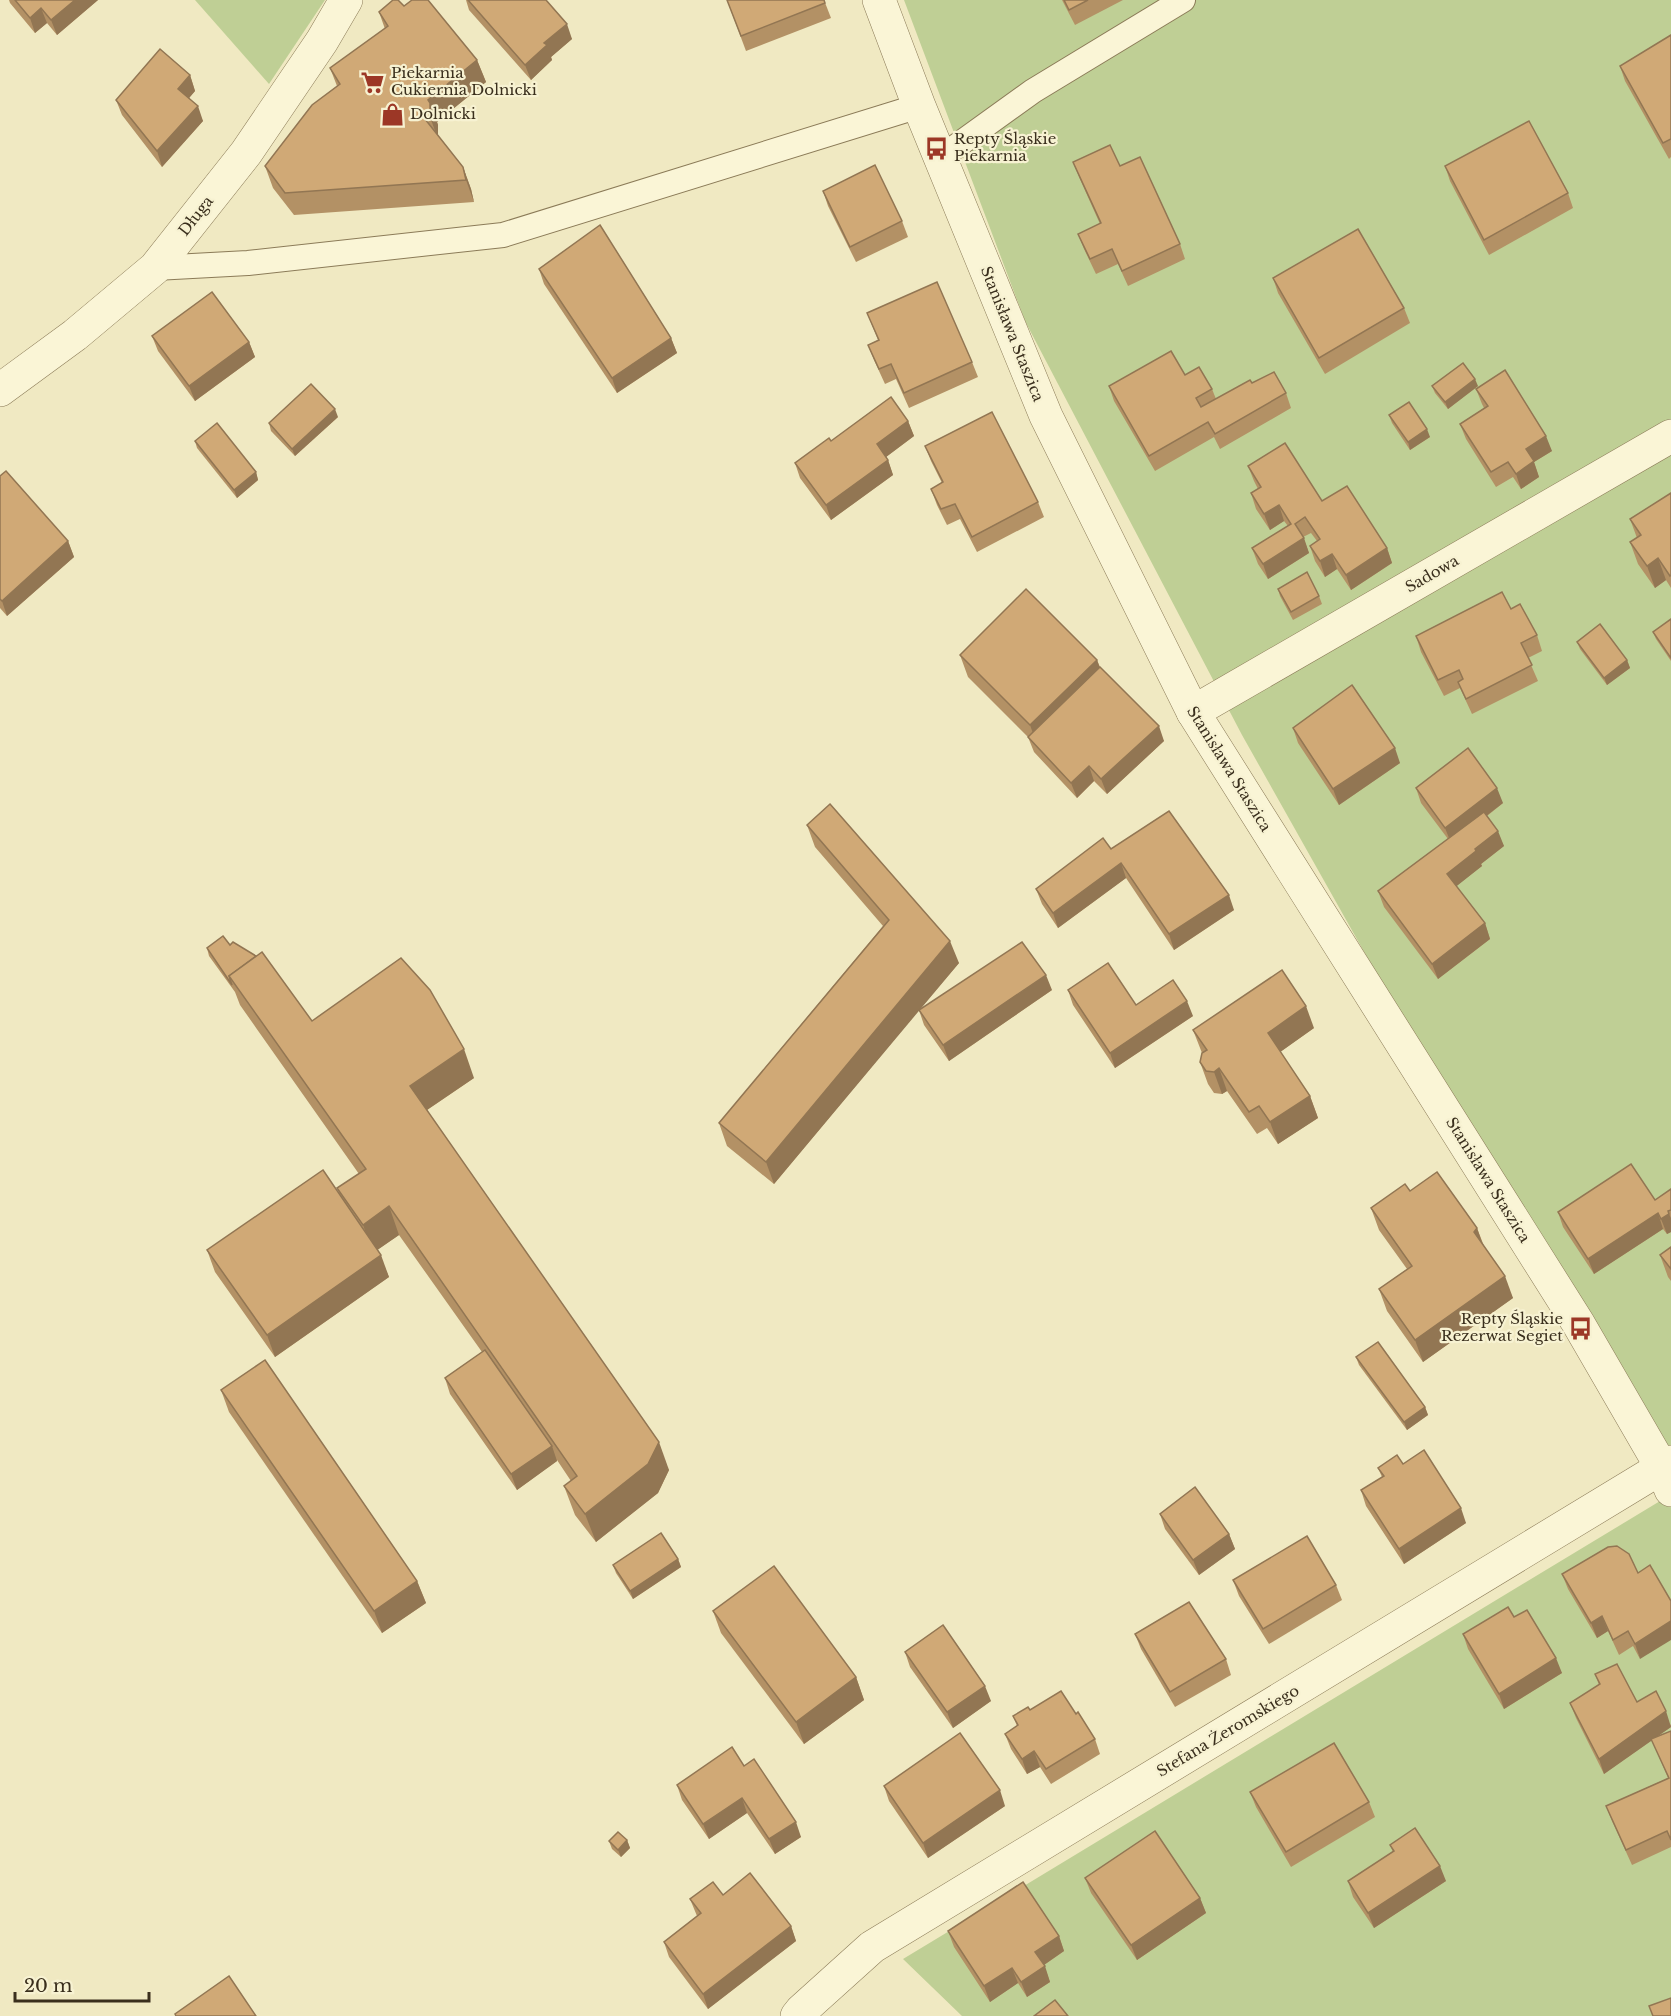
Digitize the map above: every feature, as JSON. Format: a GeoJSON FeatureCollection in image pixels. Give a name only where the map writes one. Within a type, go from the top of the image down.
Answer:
{"type":"FeatureCollection","features":[{"type":"Feature","properties":{"kind":"street","name":"Długa"},"geometry":{"type":"LineString","coordinates":[[0,390],[75,335],[155,268],[246,153],[322,41],[346,0]]}},
{"type":"Feature","properties":{"kind":"street","name":"Stanisława Staszica"},"geometry":{"type":"LineString","coordinates":[[879,0],[940,158],[1046,416],[1193,712],[1578,1323],[1668,1473]]}},
{"type":"Feature","properties":{"kind":"street","name":"Sadowa"},"geometry":{"type":"LineString","coordinates":[[1193,712],[1671,436]]}},
{"type":"Feature","properties":{"kind":"street","name":"Stefana Żeromskiego"},"geometry":{"type":"LineString","coordinates":[[797,2016],[872,1947],[1668,1473]]}},
{"type":"Feature","properties":{"kind":"lane"},"geometry":{"type":"LineString","coordinates":[[940,158],[1033,91],[1183,0]]}},
{"type":"Feature","properties":{"kind":"lane"},"geometry":{"type":"LineString","coordinates":[[155,268],[248,263],[503,235],[920,106]]}},
{"type":"Feature","properties":{"kind":"green space"},"geometry":{"type":"Polygon","coordinates":[[[195,0],[325,0],[269,84],[195,0]]]}},
{"type":"Feature","properties":{"kind":"green space"},"geometry":{"type":"Polygon","coordinates":[[[904,0],[1671,0],[1671,2016],[962,2016],[903,1959],[1670,1495],[1242,735],[1025,321],[904,0]]]}},
{"type":"Feature","properties":{"kind":"building"},"geometry":{"type":"Polygon","coordinates":[[[15,0],[75,0],[51,20],[41,8],[30,18],[15,0]]]}},
{"type":"Feature","properties":{"kind":"building","name":"Dolnicki"},"geometry":{"type":"Polygon","coordinates":[[[393,0],[398,0],[404,6],[412,0],[428,0],[477,60],[428,100],[430,117],[425,119],[463,167],[466,180],[285,193],[265,166],[312,105],[340,84],[330,68],[388,26],[379,12],[393,0]]]}},
{"type":"Feature","properties":{"kind":"building"},"geometry":{"type":"Polygon","coordinates":[[[468,0],[546,0],[567,24],[544,43],[547,45],[525,65],[468,0]]]}},
{"type":"Feature","properties":{"kind":"building"},"geometry":{"type":"Polygon","coordinates":[[[727,0],[824,0],[825,3],[741,36],[727,0]]]}},
{"type":"Feature","properties":{"kind":"building"},"geometry":{"type":"Polygon","coordinates":[[[1064,0],[1088,0],[1069,10],[1064,0]]]}},
{"type":"Feature","properties":{"kind":"building"},"geometry":{"type":"Polygon","coordinates":[[[1671,35],[1671,139],[1663,143],[1620,66],[1671,35]]]}},
{"type":"Feature","properties":{"kind":"building"},"geometry":{"type":"Polygon","coordinates":[[[160,49],[190,75],[178,89],[198,106],[157,151],[116,100],[160,49]]]}},
{"type":"Feature","properties":{"kind":"building"},"geometry":{"type":"Polygon","coordinates":[[[1529,121],[1568,193],[1484,240],[1445,166],[1529,121]]]}},
{"type":"Feature","properties":{"kind":"building"},"geometry":{"type":"Polygon","coordinates":[[[1110,145],[1120,166],[1140,157],[1180,244],[1122,271],[1112,249],[1090,259],[1078,234],[1101,223],[1073,162],[1110,145]]]}},
{"type":"Feature","properties":{"kind":"building"},"geometry":{"type":"Polygon","coordinates":[[[875,165],[902,221],[850,247],[823,191],[875,165]]]}},
{"type":"Feature","properties":{"kind":"building"},"geometry":{"type":"Polygon","coordinates":[[[600,225],[671,338],[612,378],[539,269],[600,225]]]}},
{"type":"Feature","properties":{"kind":"building"},"geometry":{"type":"Polygon","coordinates":[[[1358,229],[1404,308],[1319,358],[1273,278],[1358,229]]]}},
{"type":"Feature","properties":{"kind":"building"},"geometry":{"type":"Polygon","coordinates":[[[937,282],[972,362],[904,393],[891,364],[879,369],[868,345],[879,340],[867,313],[937,282]]]}},
{"type":"Feature","properties":{"kind":"building"},"geometry":{"type":"Polygon","coordinates":[[[212,292],[249,342],[189,386],[152,336],[212,292]]]}},
{"type":"Feature","properties":{"kind":"building"},"geometry":{"type":"Polygon","coordinates":[[[1171,351],[1185,375],[1199,367],[1212,389],[1196,398],[1201,407],[1250,380],[1252,383],[1274,372],[1286,393],[1215,434],[1208,422],[1149,456],[1109,386],[1171,351]]]}},
{"type":"Feature","properties":{"kind":"building"},"geometry":{"type":"Polygon","coordinates":[[[1463,363],[1475,379],[1445,402],[1432,386],[1463,363]]]}},
{"type":"Feature","properties":{"kind":"building"},"geometry":{"type":"Polygon","coordinates":[[[1505,370],[1546,436],[1526,449],[1534,461],[1516,474],[1508,462],[1491,472],[1460,424],[1488,406],[1476,389],[1505,370]]]}},
{"type":"Feature","properties":{"kind":"building"},"geometry":{"type":"Polygon","coordinates":[[[311,384],[335,409],[292,449],[269,423],[311,384]]]}},
{"type":"Feature","properties":{"kind":"building"},"geometry":{"type":"Polygon","coordinates":[[[891,397],[908,421],[877,444],[888,460],[826,505],[795,463],[829,438],[831,441],[891,397]]]}},
{"type":"Feature","properties":{"kind":"building"},"geometry":{"type":"Polygon","coordinates":[[[1409,402],[1427,429],[1408,442],[1389,415],[1409,402]]]}},
{"type":"Feature","properties":{"kind":"building"},"geometry":{"type":"Polygon","coordinates":[[[992,412],[1038,502],[972,537],[955,504],[941,509],[931,489],[943,482],[925,446],[992,412]]]}},
{"type":"Feature","properties":{"kind":"building"},"geometry":{"type":"Polygon","coordinates":[[[217,423],[256,472],[234,490],[195,441],[217,423]]]}},
{"type":"Feature","properties":{"kind":"building"},"geometry":{"type":"Polygon","coordinates":[[[1285,443],[1322,501],[1347,486],[1387,548],[1346,575],[1332,554],[1320,561],[1310,546],[1320,539],[1305,517],[1295,524],[1304,538],[1263,564],[1252,548],[1291,524],[1279,505],[1264,514],[1251,493],[1261,487],[1248,466],[1285,443]]]}},
{"type":"Feature","properties":{"kind":"building"},"geometry":{"type":"Polygon","coordinates":[[[6,471],[68,541],[2,601],[0,599],[0,476],[6,471]]]}},
{"type":"Feature","properties":{"kind":"building"},"geometry":{"type":"Polygon","coordinates":[[[1671,493],[1670,576],[1658,558],[1647,566],[1630,542],[1641,535],[1630,519],[1671,493]]]}},
{"type":"Feature","properties":{"kind":"building"},"geometry":{"type":"Polygon","coordinates":[[[1307,572],[1319,596],[1291,612],[1278,589],[1307,572]]]}},
{"type":"Feature","properties":{"kind":"building"},"geometry":{"type":"Polygon","coordinates":[[[1026,589],[1097,660],[1030,725],[960,655],[1026,589]]]}},
{"type":"Feature","properties":{"kind":"building"},"geometry":{"type":"Polygon","coordinates":[[[1502,592],[1511,609],[1520,604],[1537,635],[1521,643],[1532,665],[1466,699],[1458,682],[1463,679],[1459,670],[1438,680],[1416,636],[1502,592]]]}},
{"type":"Feature","properties":{"kind":"building"},"geometry":{"type":"Polygon","coordinates":[[[1671,619],[1671,658],[1653,632],[1671,619]]]}},
{"type":"Feature","properties":{"kind":"building"},"geometry":{"type":"Polygon","coordinates":[[[1600,624],[1627,660],[1604,678],[1577,642],[1600,624]]]}},
{"type":"Feature","properties":{"kind":"building"},"geometry":{"type":"Polygon","coordinates":[[[1100,667],[1159,726],[1101,779],[1089,766],[1071,783],[1028,737],[1100,667]]]}},
{"type":"Feature","properties":{"kind":"building"},"geometry":{"type":"Polygon","coordinates":[[[1352,685],[1395,748],[1333,789],[1293,728],[1352,685]]]}},
{"type":"Feature","properties":{"kind":"building"},"geometry":{"type":"Polygon","coordinates":[[[1468,748],[1497,788],[1445,828],[1416,788],[1468,748]]]}},
{"type":"Feature","properties":{"kind":"building"},"geometry":{"type":"Polygon","coordinates":[[[830,804],[950,941],[766,1162],[719,1123],[889,920],[807,825],[830,804]]]}},
{"type":"Feature","properties":{"kind":"building"},"geometry":{"type":"Polygon","coordinates":[[[1169,811],[1229,895],[1169,934],[1121,863],[1053,913],[1036,889],[1103,838],[1111,849],[1169,811]]]}},
{"type":"Feature","properties":{"kind":"building"},"geometry":{"type":"Polygon","coordinates":[[[1484,812],[1498,831],[1447,874],[1485,923],[1432,964],[1378,891],[1484,812]]]}},
{"type":"Feature","properties":{"kind":"building"},"geometry":{"type":"Polygon","coordinates":[[[223,936],[230,945],[233,942],[256,956],[229,976],[232,985],[207,948],[223,936]]]}},
{"type":"Feature","properties":{"kind":"building"},"geometry":{"type":"Polygon","coordinates":[[[1022,942],[1046,975],[943,1045],[919,1010],[1022,942]]]}},
{"type":"Feature","properties":{"kind":"building"},"geometry":{"type":"Polygon","coordinates":[[[262,952],[312,1021],[401,958],[430,990],[464,1049],[410,1086],[659,1442],[648,1464],[585,1514],[564,1486],[577,1476],[389,1206],[363,1225],[337,1188],[366,1169],[229,976],[262,952]]]}},
{"type":"Feature","properties":{"kind":"building"},"geometry":{"type":"Polygon","coordinates":[[[1108,963],[1136,1005],[1173,980],[1187,1001],[1110,1053],[1068,990],[1108,963]]]}},
{"type":"Feature","properties":{"kind":"building"},"geometry":{"type":"Polygon","coordinates":[[[1282,970],[1306,1006],[1268,1033],[1310,1096],[1270,1122],[1259,1106],[1249,1112],[1219,1068],[1214,1072],[1206,1071],[1200,1062],[1202,1053],[1207,1050],[1193,1030],[1282,970]]]}},
{"type":"Feature","properties":{"kind":"building"},"geometry":{"type":"Polygon","coordinates":[[[1631,1164],[1655,1200],[1671,1189],[1671,1210],[1661,1219],[1658,1213],[1588,1259],[1558,1212],[1631,1164]]]}},
{"type":"Feature","properties":{"kind":"building"},"geometry":{"type":"Polygon","coordinates":[[[323,1170],[381,1255],[267,1335],[207,1250],[323,1170]]]}},
{"type":"Feature","properties":{"kind":"building"},"geometry":{"type":"Polygon","coordinates":[[[1437,1172],[1477,1228],[1474,1232],[1505,1276],[1415,1340],[1379,1289],[1412,1266],[1371,1208],[1405,1184],[1410,1191],[1437,1172]]]}},
{"type":"Feature","properties":{"kind":"building"},"geometry":{"type":"Polygon","coordinates":[[[1671,1247],[1671,1269],[1660,1255],[1671,1247]]]}},
{"type":"Feature","properties":{"kind":"building"},"geometry":{"type":"Polygon","coordinates":[[[1378,1342],[1425,1407],[1404,1422],[1356,1357],[1378,1342]]]}},
{"type":"Feature","properties":{"kind":"building"},"geometry":{"type":"Polygon","coordinates":[[[485,1350],[552,1446],[511,1474],[445,1378],[485,1350]]]}},
{"type":"Feature","properties":{"kind":"building"},"geometry":{"type":"Polygon","coordinates":[[[265,1360],[417,1581],[374,1611],[221,1390],[265,1360]]]}},
{"type":"Feature","properties":{"kind":"building"},"geometry":{"type":"Polygon","coordinates":[[[1424,1450],[1461,1508],[1399,1549],[1361,1490],[1384,1476],[1378,1468],[1397,1455],[1403,1464],[1424,1450]]]}},
{"type":"Feature","properties":{"kind":"building"},"geometry":{"type":"Polygon","coordinates":[[[1195,1487],[1229,1534],[1193,1560],[1160,1514],[1195,1487]]]}},
{"type":"Feature","properties":{"kind":"building"},"geometry":{"type":"Polygon","coordinates":[[[661,1533],[678,1559],[630,1591],[613,1565],[661,1533]]]}},
{"type":"Feature","properties":{"kind":"building"},"geometry":{"type":"Polygon","coordinates":[[[1307,1536],[1336,1585],[1263,1629],[1233,1580],[1307,1536]]]}},
{"type":"Feature","properties":{"kind":"building"},"geometry":{"type":"Polygon","coordinates":[[[1617,1546],[1629,1554],[1638,1573],[1650,1565],[1671,1601],[1671,1621],[1635,1644],[1628,1631],[1613,1640],[1602,1616],[1591,1623],[1562,1574],[1608,1547],[1617,1546]]]}},
{"type":"Feature","properties":{"kind":"building"},"geometry":{"type":"Polygon","coordinates":[[[774,1566],[856,1677],[796,1722],[713,1611],[774,1566]]]}},
{"type":"Feature","properties":{"kind":"building"},"geometry":{"type":"Polygon","coordinates":[[[1189,1602],[1226,1659],[1170,1692],[1135,1634],[1189,1602]]]}},
{"type":"Feature","properties":{"kind":"building"},"geometry":{"type":"Polygon","coordinates":[[[1508,1607],[1514,1617],[1527,1610],[1556,1658],[1499,1694],[1463,1634],[1508,1607]]]}},
{"type":"Feature","properties":{"kind":"building"},"geometry":{"type":"Polygon","coordinates":[[[943,1625],[985,1686],[947,1712],[905,1652],[943,1625]]]}},
{"type":"Feature","properties":{"kind":"building"},"geometry":{"type":"Polygon","coordinates":[[[1617,1664],[1637,1702],[1656,1691],[1666,1711],[1599,1759],[1570,1703],[1600,1684],[1595,1674],[1617,1664]]]}},
{"type":"Feature","properties":{"kind":"building"},"geometry":{"type":"Polygon","coordinates":[[[1061,1691],[1095,1739],[1046,1769],[1034,1751],[1022,1759],[1005,1734],[1018,1725],[1013,1716],[1028,1707],[1030,1710],[1061,1691]]]}},
{"type":"Feature","properties":{"kind":"building"},"geometry":{"type":"Polygon","coordinates":[[[1671,1731],[1671,1840],[1667,1831],[1626,1850],[1606,1806],[1669,1778],[1651,1739],[1671,1731]]]}},
{"type":"Feature","properties":{"kind":"building"},"geometry":{"type":"Polygon","coordinates":[[[960,1733],[1000,1790],[923,1843],[884,1786],[960,1733]]]}},
{"type":"Feature","properties":{"kind":"building"},"geometry":{"type":"Polygon","coordinates":[[[1334,1743],[1369,1802],[1286,1852],[1250,1792],[1334,1743]]]}},
{"type":"Feature","properties":{"kind":"building"},"geometry":{"type":"Polygon","coordinates":[[[732,1747],[744,1766],[754,1759],[796,1822],[769,1839],[742,1798],[703,1824],[677,1785],[732,1747]]]}},
{"type":"Feature","properties":{"kind":"building"},"geometry":{"type":"Polygon","coordinates":[[[1415,1828],[1440,1866],[1368,1913],[1348,1881],[1394,1851],[1390,1845],[1415,1828]]]}},
{"type":"Feature","properties":{"kind":"building"},"geometry":{"type":"Polygon","coordinates":[[[1155,1831],[1200,1898],[1131,1945],[1085,1878],[1155,1831]]]}},
{"type":"Feature","properties":{"kind":"building"},"geometry":{"type":"Polygon","coordinates":[[[618,1832],[627,1840],[618,1850],[609,1841],[618,1832]]]}},
{"type":"Feature","properties":{"kind":"building"},"geometry":{"type":"Polygon","coordinates":[[[750,1873],[791,1926],[703,1994],[664,1942],[701,1913],[690,1899],[713,1882],[723,1895],[750,1873]]]}},
{"type":"Feature","properties":{"kind":"building"},"geometry":{"type":"Polygon","coordinates":[[[1023,1882],[1059,1936],[1035,1952],[1045,1966],[1021,1982],[1012,1968],[984,1986],[948,1931],[1023,1882]]]}},
{"type":"Feature","properties":{"kind":"building"},"geometry":{"type":"Polygon","coordinates":[[[229,1976],[256,2016],[176,2016],[175,2014],[229,1976]]]}},
{"type":"Feature","properties":{"kind":"building"},"geometry":{"type":"Polygon","coordinates":[[[1671,1998],[1671,2016],[1653,2016],[1649,2006],[1671,1998]]]}},
{"type":"Feature","properties":{"kind":"building"},"geometry":{"type":"Polygon","coordinates":[[[1055,2000],[1068,2016],[1034,2016],[1055,2000]]]}},
{"type":"Feature","properties":{"kind":"place","name":"Piekarnia Cukiernia Dolnicki"},"geometry":{"type":"Point","coordinates":[373,82]}},
{"type":"Feature","properties":{"kind":"place","name":"Dolnicki"},"geometry":{"type":"Point","coordinates":[392,114]}},
{"type":"Feature","properties":{"kind":"place","name":"Repty Śląskie Piekarnia"},"geometry":{"type":"Point","coordinates":[936,148]}},
{"type":"Feature","properties":{"kind":"place","name":"Repty Śląskie Rezerwat Segiet"},"geometry":{"type":"Point","coordinates":[1581,1328]}}]}
